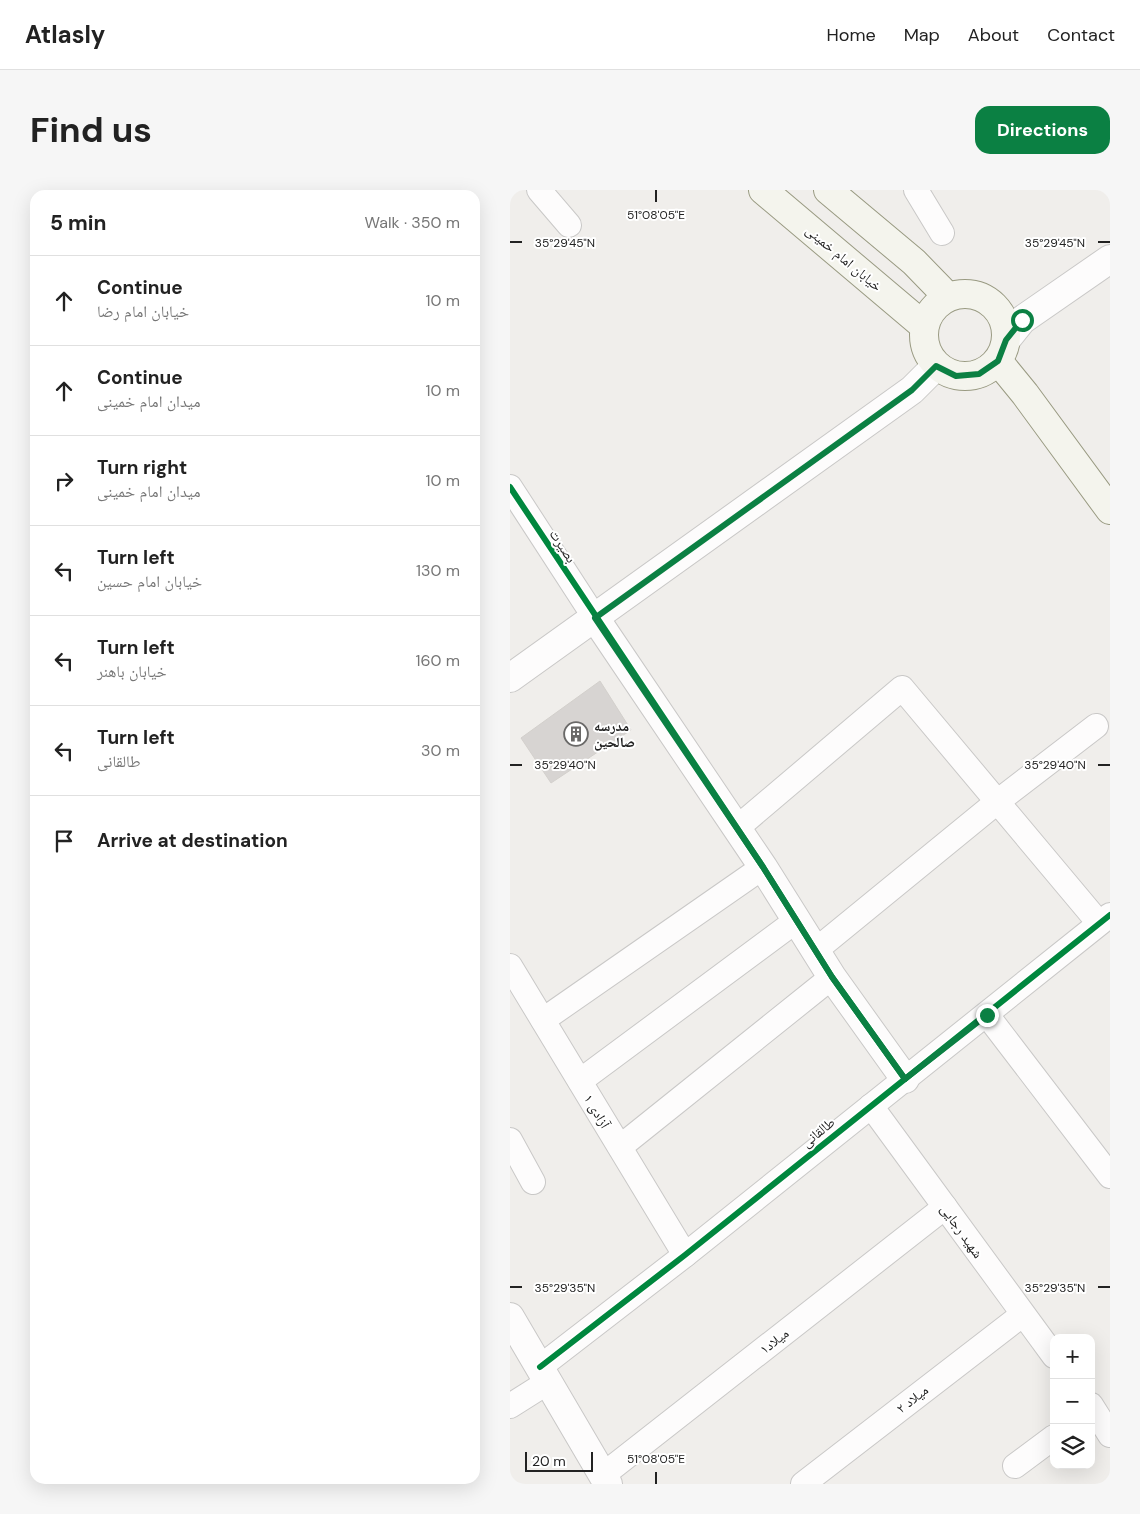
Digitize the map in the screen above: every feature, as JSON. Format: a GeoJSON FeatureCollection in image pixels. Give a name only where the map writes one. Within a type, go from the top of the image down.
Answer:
{"type":"FeatureCollection","features":[{"type":"Feature","properties":{"kind":"main road","name":"خیابان امام خمینی"},"geometry":{"type":"LineString","coordinates":[[763,190],[924,326]]}},
{"type":"Feature","properties":{"kind":"main road"},"geometry":{"type":"LineString","coordinates":[[828,190],[914,262],[948,297]]}},
{"type":"Feature","properties":{"kind":"main road"},"geometry":{"type":"LineString","coordinates":[[1002,350],[979,374],[956,376],[936,366],[925,347],[924,326],[932,308],[948,297],[970,294],[990,302],[1003,319],[1002,350],[1025,394],[1108,503]]}},
{"type":"Feature","properties":{"kind":"street"},"geometry":{"type":"LineString","coordinates":[[539,190],[569,225]]}},
{"type":"Feature","properties":{"kind":"street"},"geometry":{"type":"LineString","coordinates":[[916,190],[942,233]]}},
{"type":"Feature","properties":{"kind":"street"},"geometry":{"type":"LineString","coordinates":[[1002,350],[1022,320],[1110,259]]}},
{"type":"Feature","properties":{"kind":"street"},"geometry":{"type":"LineString","coordinates":[[510,678],[912,390],[936,366]]}},
{"type":"Feature","properties":{"kind":"street","name":"بصیرت"},"geometry":{"type":"LineString","coordinates":[[510,487],[595,618]]}},
{"type":"Feature","properties":{"kind":"street"},"geometry":{"type":"LineString","coordinates":[[595,618],[763,867],[832,977],[905,1079]]}},
{"type":"Feature","properties":{"kind":"street"},"geometry":{"type":"LineString","coordinates":[[737,828],[902,688],[997,802],[1104,919]]}},
{"type":"Feature","properties":{"kind":"street"},"geometry":{"type":"LineString","coordinates":[[816,950],[997,802],[1096,726]]}},
{"type":"Feature","properties":{"kind":"street"},"geometry":{"type":"LineString","coordinates":[[543,1020],[763,867]]}},
{"type":"Feature","properties":{"kind":"street","name":"طالقانی"},"geometry":{"type":"LineString","coordinates":[[510,1406],[544,1374],[685,1255],[987,1015],[1104,919]]}},
{"type":"Feature","properties":{"kind":"street"},"geometry":{"type":"LineString","coordinates":[[580,1081],[797,920]]}},
{"type":"Feature","properties":{"kind":"street","name":"آزادی ۱"},"geometry":{"type":"LineString","coordinates":[[510,966],[685,1255]]}},
{"type":"Feature","properties":{"kind":"street"},"geometry":{"type":"LineString","coordinates":[[620,1147],[832,977]]}},
{"type":"Feature","properties":{"kind":"street"},"geometry":{"type":"LineString","coordinates":[[987,1015],[1110,1176]]}},
{"type":"Feature","properties":{"kind":"street","name":"شهید رجایی"},"geometry":{"type":"LineString","coordinates":[[871,1106],[1050,1351]]}},
{"type":"Feature","properties":{"kind":"street"},"geometry":{"type":"LineString","coordinates":[[510,1140],[533,1182]]}},
{"type":"Feature","properties":{"kind":"street","name":"میلاد۱"},"geometry":{"type":"LineString","coordinates":[[605,1480],[945,1206]]}},
{"type":"Feature","properties":{"kind":"street","name":"میلاد ۲"},"geometry":{"type":"LineString","coordinates":[[803,1484],[1022,1314]]}},
{"type":"Feature","properties":{"kind":"street"},"geometry":{"type":"LineString","coordinates":[[510,1317],[605,1480]]}},
{"type":"Feature","properties":{"kind":"street"},"geometry":{"type":"LineString","coordinates":[[1095,1412],[1110,1435]]}},
{"type":"Feature","properties":{"kind":"street"},"geometry":{"type":"LineString","coordinates":[[1015,1466],[1050,1440]]}},
{"type":"Feature","properties":{"kind":"building","name":"مدرسه صالحین"},"geometry":{"type":"Polygon","coordinates":[[[600,681],[631,730],[551,783],[521,738],[600,681]]]}},
{"type":"Feature","properties":{"kind":"cycle path"},"geometry":{"type":"LineString","coordinates":[[510,487],[763,867],[832,977],[905,1079]]}},
{"type":"Feature","properties":{"kind":"cycle path"},"geometry":{"type":"LineString","coordinates":[[540,1367],[685,1255],[1110,915]]}},
{"type":"Feature","properties":{"kind":"place","name":"مدرسه صالحین"},"geometry":{"type":"Point","coordinates":[576,734]}},
{"type":"Feature","properties":{"kind":"route"},"geometry":{"type":"LineString","coordinates":[[987,1015],[905,1079],[832,977],[763,867],[595,618],[912,390],[936,366],[956,376],[979,374],[998,361],[1006,340],[1022,320]]}}]}
